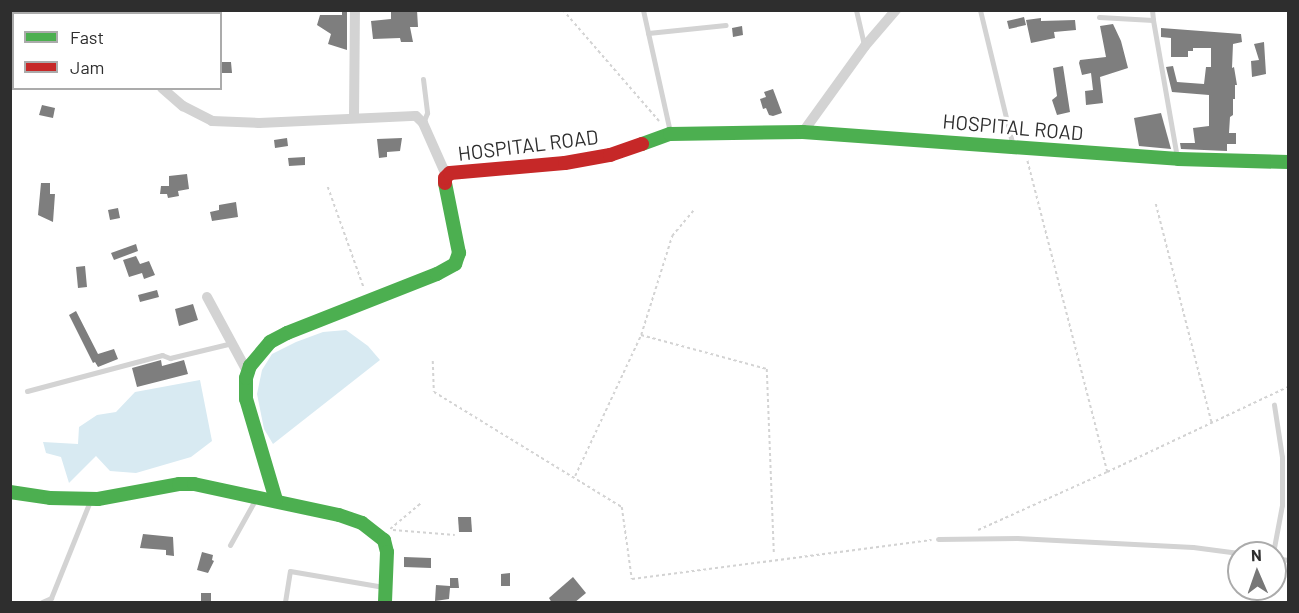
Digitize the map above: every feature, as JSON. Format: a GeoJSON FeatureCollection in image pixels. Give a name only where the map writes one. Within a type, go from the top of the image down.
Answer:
{"type":"FeatureCollection","features":[{"type":"Feature","properties":{"kind":"street"},"geometry":{"type":"LineString","coordinates":[[354,118],[356,10]]}},
{"type":"Feature","properties":{"kind":"street"},"geometry":{"type":"LineString","coordinates":[[803,132],[865,46],[896,10]]}},
{"type":"Feature","properties":{"kind":"street"},"geometry":{"type":"LineString","coordinates":[[164,90],[183,106],[212,122],[260,123],[412,116],[423,123],[446,175]]}},
{"type":"Feature","properties":{"kind":"street","name":"HOSPITAL ROAD"},"geometry":{"type":"LineString","coordinates":[[248,373],[259,353],[270,342],[368,300],[437,274],[455,264],[459,253],[447,198],[446,175],[465,171],[566,163],[610,155],[670,134],[803,132],[1178,159],[1288,162]]}},
{"type":"Feature","properties":{"kind":"street"},"geometry":{"type":"LineString","coordinates":[[207,297],[248,373],[246,399],[276,500]]}},
{"type":"Feature","properties":{"kind":"street"},"geometry":{"type":"LineString","coordinates":[[10,492],[50,498],[90,499],[195,484],[339,515],[374,531],[384,540],[387,552],[385,603]]}},
{"type":"Feature","properties":{"kind":"lane"},"geometry":{"type":"LineString","coordinates":[[642,10],[670,134]]}},
{"type":"Feature","properties":{"kind":"lane"},"geometry":{"type":"LineString","coordinates":[[856,10],[865,46]]}},
{"type":"Feature","properties":{"kind":"lane"},"geometry":{"type":"LineString","coordinates":[[980,10],[1018,147]]}},
{"type":"Feature","properties":{"kind":"lane"},"geometry":{"type":"LineString","coordinates":[[1152,10],[1178,159]]}},
{"type":"Feature","properties":{"kind":"lane"},"geometry":{"type":"LineString","coordinates":[[1099,17],[1153,20]]}},
{"type":"Feature","properties":{"kind":"lane"},"geometry":{"type":"LineString","coordinates":[[648,33],[726,25]]}},
{"type":"Feature","properties":{"kind":"lane"},"geometry":{"type":"LineString","coordinates":[[423,79],[427,113],[423,123]]}},
{"type":"Feature","properties":{"kind":"lane"},"geometry":{"type":"LineString","coordinates":[[27,391],[162,355],[170,358],[232,343]]}},
{"type":"Feature","properties":{"kind":"lane"},"geometry":{"type":"LineString","coordinates":[[1274,405],[1282,457],[1282,496],[1275,541]]}},
{"type":"Feature","properties":{"kind":"lane"},"geometry":{"type":"LineString","coordinates":[[230,545],[258,496]]}},
{"type":"Feature","properties":{"kind":"lane"},"geometry":{"type":"LineString","coordinates":[[42,603],[51,598],[90,499]]}},
{"type":"Feature","properties":{"kind":"lane"},"geometry":{"type":"LineString","coordinates":[[938,539],[1017,538],[1193,547],[1227,551]]}},
{"type":"Feature","properties":{"kind":"lane"},"geometry":{"type":"LineString","coordinates":[[285,603],[290,571],[386,587]]}},
{"type":"Feature","properties":{"kind":"path"},"geometry":{"type":"LineString","coordinates":[[563,10],[670,134]]}},
{"type":"Feature","properties":{"kind":"path"},"geometry":{"type":"LineString","coordinates":[[1018,147],[1107,472]]}},
{"type":"Feature","properties":{"kind":"path"},"geometry":{"type":"LineString","coordinates":[[328,187],[368,300]]}},
{"type":"Feature","properties":{"kind":"path"},"geometry":{"type":"LineString","coordinates":[[1156,204],[1212,423]]}},
{"type":"Feature","properties":{"kind":"path"},"geometry":{"type":"LineString","coordinates":[[575,476],[641,335],[672,236],[695,208]]}},
{"type":"Feature","properties":{"kind":"path"},"geometry":{"type":"LineString","coordinates":[[641,335],[767,369],[774,555]]}},
{"type":"Feature","properties":{"kind":"path"},"geometry":{"type":"LineString","coordinates":[[433,361],[434,392],[575,476],[622,507],[632,579],[938,539]]}},
{"type":"Feature","properties":{"kind":"path"},"geometry":{"type":"LineString","coordinates":[[959,539],[1288,387]]}},
{"type":"Feature","properties":{"kind":"path"},"geometry":{"type":"LineString","coordinates":[[421,503],[389,530],[454,535]]}},
{"type":"Feature","properties":{"kind":"shaded area"},"geometry":{"type":"Polygon","coordinates":[[[346,330],[368,346],[380,360],[273,444],[264,429],[257,394],[262,370],[272,354],[323,332],[346,330]]]}},
{"type":"Feature","properties":{"kind":"shaded area"},"geometry":{"type":"Polygon","coordinates":[[[200,380],[212,441],[191,457],[136,473],[110,471],[96,456],[69,483],[61,457],[46,453],[43,442],[78,444],[79,427],[97,415],[116,412],[135,392],[200,380]]]}},
{"type":"Feature","properties":{"kind":"building"},"geometry":{"type":"Polygon","coordinates":[[[391,10],[417,10],[418,27],[410,27],[413,42],[401,42],[400,38],[373,39],[371,21],[391,19],[391,10]]]}},
{"type":"Feature","properties":{"kind":"building"},"geometry":{"type":"Polygon","coordinates":[[[342,12],[347,12],[347,50],[328,44],[331,34],[317,25],[320,15],[342,15],[342,12]]]}},
{"type":"Feature","properties":{"kind":"building"},"geometry":{"type":"Polygon","coordinates":[[[1024,17],[1026,25],[1009,29],[1007,21],[1024,17]]]}},
{"type":"Feature","properties":{"kind":"building"},"geometry":{"type":"Polygon","coordinates":[[[1041,18],[1041,21],[1075,20],[1076,30],[1054,32],[1055,38],[1031,43],[1026,20],[1041,18]]]}},
{"type":"Feature","properties":{"kind":"building"},"geometry":{"type":"Polygon","coordinates":[[[1113,24],[1121,41],[1128,68],[1100,77],[1103,103],[1086,105],[1085,91],[1093,90],[1091,73],[1082,75],[1080,60],[1106,57],[1100,26],[1113,24]]]}},
{"type":"Feature","properties":{"kind":"building"},"geometry":{"type":"Polygon","coordinates":[[[742,26],[743,35],[733,37],[732,28],[742,26]]]}},
{"type":"Feature","properties":{"kind":"building"},"geometry":{"type":"Polygon","coordinates":[[[1161,28],[1241,34],[1242,42],[1233,44],[1232,68],[1234,67],[1237,85],[1235,85],[1229,133],[1236,133],[1236,144],[1227,144],[1227,151],[1181,149],[1180,143],[1195,143],[1193,128],[1209,126],[1209,95],[1172,92],[1166,67],[1173,66],[1177,82],[1204,84],[1206,67],[1211,67],[1211,48],[1193,48],[1193,51],[1188,51],[1188,57],[1171,57],[1171,38],[1161,37],[1161,28]]]}},
{"type":"Feature","properties":{"kind":"building"},"geometry":{"type":"Polygon","coordinates":[[[1264,42],[1266,74],[1252,77],[1251,61],[1259,60],[1254,44],[1264,42]]]}},
{"type":"Feature","properties":{"kind":"building"},"geometry":{"type":"Polygon","coordinates":[[[222,62],[231,62],[232,73],[222,73],[222,62]]]}},
{"type":"Feature","properties":{"kind":"building"},"geometry":{"type":"Polygon","coordinates":[[[1063,66],[1070,112],[1057,115],[1052,100],[1057,96],[1053,68],[1063,66]]]}},
{"type":"Feature","properties":{"kind":"building"},"geometry":{"type":"Polygon","coordinates":[[[773,89],[782,113],[773,116],[769,115],[766,108],[763,109],[760,99],[766,97],[764,92],[773,89]]]}},
{"type":"Feature","properties":{"kind":"building"},"geometry":{"type":"Polygon","coordinates":[[[42,105],[55,108],[53,118],[39,115],[42,105]]]}},
{"type":"Feature","properties":{"kind":"building"},"geometry":{"type":"Polygon","coordinates":[[[1161,113],[1171,149],[1139,146],[1134,118],[1161,113]]]}},
{"type":"Feature","properties":{"kind":"building"},"geometry":{"type":"Polygon","coordinates":[[[287,138],[288,146],[275,148],[274,140],[287,138]]]}},
{"type":"Feature","properties":{"kind":"building"},"geometry":{"type":"Polygon","coordinates":[[[402,138],[400,151],[387,152],[387,157],[379,158],[377,139],[402,138]]]}},
{"type":"Feature","properties":{"kind":"building"},"geometry":{"type":"Polygon","coordinates":[[[305,157],[305,165],[289,166],[288,158],[305,157]]]}},
{"type":"Feature","properties":{"kind":"building"},"geometry":{"type":"Polygon","coordinates":[[[187,174],[189,189],[178,191],[179,196],[168,198],[167,194],[160,194],[161,186],[169,186],[169,176],[187,174]]]}},
{"type":"Feature","properties":{"kind":"building"},"geometry":{"type":"Polygon","coordinates":[[[41,183],[50,183],[50,194],[55,194],[53,222],[38,215],[41,183]]]}},
{"type":"Feature","properties":{"kind":"building"},"geometry":{"type":"Polygon","coordinates":[[[236,202],[238,217],[212,221],[210,212],[219,210],[219,205],[236,202]]]}},
{"type":"Feature","properties":{"kind":"building"},"geometry":{"type":"Polygon","coordinates":[[[118,208],[120,218],[110,220],[108,210],[118,208]]]}},
{"type":"Feature","properties":{"kind":"building"},"geometry":{"type":"Polygon","coordinates":[[[136,244],[138,251],[114,260],[111,253],[136,244]]]}},
{"type":"Feature","properties":{"kind":"building"},"geometry":{"type":"Polygon","coordinates":[[[136,256],[140,264],[149,261],[155,275],[144,279],[142,273],[129,277],[123,260],[136,256]]]}},
{"type":"Feature","properties":{"kind":"building"},"geometry":{"type":"Polygon","coordinates":[[[85,266],[87,287],[78,288],[76,267],[85,266]]]}},
{"type":"Feature","properties":{"kind":"building"},"geometry":{"type":"Polygon","coordinates":[[[157,290],[159,297],[140,302],[138,295],[157,290]]]}},
{"type":"Feature","properties":{"kind":"building"},"geometry":{"type":"Polygon","coordinates":[[[193,304],[198,320],[179,326],[175,309],[193,304]]]}},
{"type":"Feature","properties":{"kind":"building"},"geometry":{"type":"Polygon","coordinates":[[[76,311],[98,354],[114,349],[118,359],[98,367],[95,362],[93,363],[69,315],[76,311]]]}},
{"type":"Feature","properties":{"kind":"building"},"geometry":{"type":"Polygon","coordinates":[[[161,360],[162,366],[184,360],[188,374],[137,387],[132,368],[161,360]]]}},
{"type":"Feature","properties":{"kind":"building"},"geometry":{"type":"Polygon","coordinates":[[[458,517],[471,517],[472,532],[459,532],[458,517]]]}},
{"type":"Feature","properties":{"kind":"building"},"geometry":{"type":"Polygon","coordinates":[[[143,534],[173,537],[174,556],[166,555],[166,550],[140,548],[143,534]]]}},
{"type":"Feature","properties":{"kind":"building"},"geometry":{"type":"Polygon","coordinates":[[[202,552],[213,555],[212,560],[214,561],[208,573],[197,570],[202,552]]]}},
{"type":"Feature","properties":{"kind":"building"},"geometry":{"type":"Polygon","coordinates":[[[404,557],[431,558],[431,568],[404,567],[404,557]]]}},
{"type":"Feature","properties":{"kind":"building"},"geometry":{"type":"Polygon","coordinates":[[[510,573],[510,586],[501,586],[501,574],[510,573]]]}},
{"type":"Feature","properties":{"kind":"building"},"geometry":{"type":"Polygon","coordinates":[[[573,577],[586,593],[574,603],[552,603],[549,598],[573,577]]]}},
{"type":"Feature","properties":{"kind":"building"},"geometry":{"type":"Polygon","coordinates":[[[450,578],[458,578],[459,588],[450,588],[449,599],[435,601],[436,585],[450,586],[450,578]]]}},
{"type":"Feature","properties":{"kind":"building"},"geometry":{"type":"Polygon","coordinates":[[[201,593],[211,593],[211,602],[201,602],[201,593]]]}},
{"type":"Feature","properties":{"kind":"traffic: fast"},"geometry":{"type":"LineString","coordinates":[[642,144],[670,134],[803,132],[1178,159],[1288,162]]}},
{"type":"Feature","properties":{"kind":"traffic: fast"},"geometry":{"type":"LineString","coordinates":[[276,500],[246,399],[246,378],[250,366],[270,342],[287,333],[437,274],[455,264],[459,253],[445,183]]}},
{"type":"Feature","properties":{"kind":"traffic: fast"},"geometry":{"type":"LineString","coordinates":[[10,492],[50,498],[98,499],[179,484],[194,484],[339,515],[362,523],[384,540],[387,552],[385,602]]}},
{"type":"Feature","properties":{"kind":"traffic: jam"},"geometry":{"type":"LineString","coordinates":[[445,183],[445,178],[450,173],[565,163],[610,155],[642,144]]}}]}
